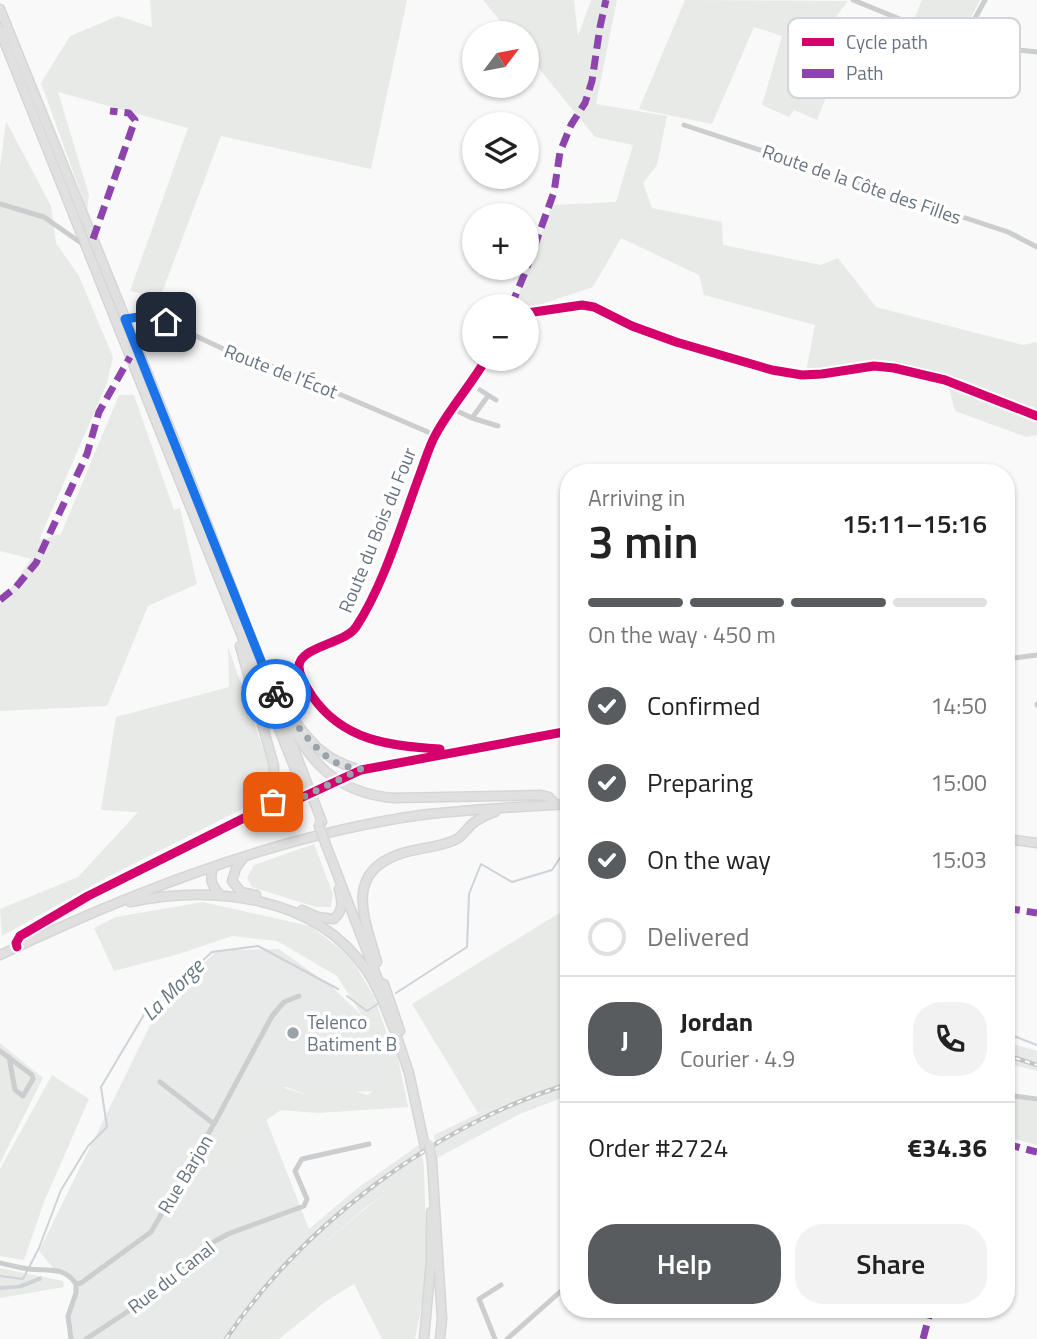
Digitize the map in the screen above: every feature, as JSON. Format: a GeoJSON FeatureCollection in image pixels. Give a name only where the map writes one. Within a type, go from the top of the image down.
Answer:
{"type":"FeatureCollection","features":[{"type":"Feature","properties":{"kind":"main road"},"geometry":{"type":"LineString","coordinates":[[0,2],[0,9],[267,676],[372,964],[394,1029],[427,1145]]}},
{"type":"Feature","properties":{"kind":"main road"},"geometry":{"type":"LineString","coordinates":[[0,31],[225,596],[320,823]]}},
{"type":"Feature","properties":{"kind":"main road"},"geometry":{"type":"LineString","coordinates":[[225,596],[274,766],[274,807]]}},
{"type":"Feature","properties":{"kind":"main road"},"geometry":{"type":"LineString","coordinates":[[267,676],[294,732],[320,767],[356,791],[371,796],[393,798],[541,795],[549,797],[556,805]]}},
{"type":"Feature","properties":{"kind":"main road"},"geometry":{"type":"LineString","coordinates":[[278,698],[324,754],[340,764],[361,769]]}},
{"type":"Feature","properties":{"kind":"main road"},"geometry":{"type":"LineString","coordinates":[[252,814],[273,788]]}},
{"type":"Feature","properties":{"kind":"main road"},"geometry":{"type":"LineString","coordinates":[[0,955],[102,907],[243,858],[330,833],[422,815],[560,805]]}},
{"type":"Feature","properties":{"kind":"main road"},"geometry":{"type":"LineString","coordinates":[[440,1339],[442,1319],[436,1214],[414,1072],[361,905],[366,880],[378,866],[397,855],[454,840],[478,820],[501,809]]}},
{"type":"Feature","properties":{"kind":"main road"},"geometry":{"type":"LineString","coordinates":[[453,813],[463,828],[461,836]]}},
{"type":"Feature","properties":{"kind":"main road"},"geometry":{"type":"LineString","coordinates":[[1015,840],[1037,844]]}},
{"type":"Feature","properties":{"kind":"main road"},"geometry":{"type":"LineString","coordinates":[[243,858],[236,867],[232,881],[241,892],[271,899],[328,920],[337,916],[342,905],[328,845]]}},
{"type":"Feature","properties":{"kind":"main road"},"geometry":{"type":"LineString","coordinates":[[328,845],[377,962]]}},
{"type":"Feature","properties":{"kind":"main road"},"geometry":{"type":"LineString","coordinates":[[213,868],[210,877],[220,895]]}},
{"type":"Feature","properties":{"kind":"main road"},"geometry":{"type":"LineString","coordinates":[[102,907],[143,899],[220,895],[265,902],[290,911],[314,922],[341,941],[368,972],[394,1029]]}},
{"type":"Feature","properties":{"kind":"main road"},"geometry":{"type":"LineString","coordinates":[[427,1339],[431,1214],[429,1162]]}},
{"type":"Feature","properties":{"kind":"main road"},"geometry":{"type":"LineString","coordinates":[[427,1339],[435,1262],[436,1214]]}},
{"type":"Feature","properties":{"kind":"street"},"geometry":{"type":"LineString","coordinates":[[853,0],[897,18]]}},
{"type":"Feature","properties":{"kind":"street"},"geometry":{"type":"LineString","coordinates":[[975,18],[985,0]]}},
{"type":"Feature","properties":{"kind":"street","name":"Route de la Côte des Filles"},"geometry":{"type":"LineString","coordinates":[[684,125],[1008,232],[1037,247]]}},
{"type":"Feature","properties":{"kind":"street"},"geometry":{"type":"LineString","coordinates":[[0,204],[44,217],[85,245]]}},
{"type":"Feature","properties":{"kind":"street"},"geometry":{"type":"LineString","coordinates":[[539,311],[582,305],[594,307],[632,326],[676,342],[772,370],[802,375],[874,366],[894,368],[945,380],[1037,416]]}},
{"type":"Feature","properties":{"kind":"street","name":"Route de l'Écot"},"geometry":{"type":"LineString","coordinates":[[125,319],[146,316],[166,322],[232,354],[283,370],[435,435]]}},
{"type":"Feature","properties":{"kind":"street","name":"Route du Bois du Four"},"geometry":{"type":"LineString","coordinates":[[461,750],[382,742],[355,734],[335,721],[316,702],[298,666],[306,653],[343,638],[357,626],[368,607],[435,435],[478,371]]}},
{"type":"Feature","properties":{"kind":"street"},"geometry":{"type":"LineString","coordinates":[[480,390],[496,400]]}},
{"type":"Feature","properties":{"kind":"street"},"geometry":{"type":"LineString","coordinates":[[472,418],[488,396]]}},
{"type":"Feature","properties":{"kind":"street"},"geometry":{"type":"LineString","coordinates":[[453,409],[498,426]]}},
{"type":"Feature","properties":{"kind":"street"},"geometry":{"type":"LineString","coordinates":[[1015,658],[1037,655]]}},
{"type":"Feature","properties":{"kind":"street"},"geometry":{"type":"LineString","coordinates":[[17,947],[20,936],[88,896],[252,814],[295,801],[361,769],[560,733]]}},
{"type":"Feature","properties":{"kind":"street","name":"Rue Barjon"},"geometry":{"type":"LineString","coordinates":[[76,1284],[150,1232],[214,1124],[272,1016],[284,1002],[299,996]]}},
{"type":"Feature","properties":{"kind":"street"},"geometry":{"type":"LineString","coordinates":[[0,1051],[9,1057],[32,1075],[33,1079],[23,1096],[15,1090],[9,1057]]}},
{"type":"Feature","properties":{"kind":"street"},"geometry":{"type":"LineString","coordinates":[[160,1082],[214,1124]]}},
{"type":"Feature","properties":{"kind":"street"},"geometry":{"type":"LineString","coordinates":[[1015,1096],[1037,1099]]}},
{"type":"Feature","properties":{"kind":"street","name":"Rue du Canal"},"geometry":{"type":"LineString","coordinates":[[86,1339],[127,1312],[208,1245],[228,1234],[304,1206],[307,1199],[295,1171],[302,1159],[369,1144]]}},
{"type":"Feature","properties":{"kind":"street"},"geometry":{"type":"LineString","coordinates":[[0,1264],[54,1269],[71,1276],[76,1284],[68,1316],[71,1339]]}},
{"type":"Feature","properties":{"kind":"street"},"geometry":{"type":"LineString","coordinates":[[495,1339],[479,1299],[501,1285]]}},
{"type":"Feature","properties":{"kind":"street"},"geometry":{"type":"LineString","coordinates":[[507,1339],[560,1292]]}},
{"type":"Feature","properties":{"kind":"shaded area"},"geometry":{"type":"Polygon","coordinates":[[[150,0],[407,0],[371,169],[221,136],[160,298],[130,291],[188,128],[58,92],[89,195],[87,210],[41,83],[70,36],[118,16],[152,27],[150,0]]]}},
{"type":"Feature","properties":{"kind":"shaded area"},"geometry":{"type":"Polygon","coordinates":[[[483,0],[574,0],[578,36],[591,0],[617,0],[596,104],[667,116],[657,165],[643,183],[652,208],[722,222],[723,245],[821,265],[838,258],[876,307],[1023,345],[1037,342],[1037,435],[1026,437],[955,411],[946,377],[875,369],[806,371],[815,325],[704,295],[699,275],[621,238],[593,287],[539,305],[539,294],[519,294],[524,280],[539,280],[539,240],[552,205],[616,202],[633,145],[595,137],[539,69],[539,21],[500,21],[483,0]]]}},
{"type":"Feature","properties":{"kind":"shaded area"},"geometry":{"type":"Polygon","coordinates":[[[685,0],[848,1],[835,18],[788,18],[788,98],[826,98],[817,120],[794,110],[789,117],[762,105],[782,36],[754,27],[712,124],[639,109],[685,0]]]}},
{"type":"Feature","properties":{"kind":"shaded area"},"geometry":{"type":"Polygon","coordinates":[[[922,0],[980,0],[969,18],[915,17],[922,0]]]}},
{"type":"Feature","properties":{"kind":"shaded area"},"geometry":{"type":"Polygon","coordinates":[[[6,121],[51,206],[56,243],[79,276],[113,357],[107,383],[39,540],[61,534],[119,395],[134,395],[174,510],[180,508],[197,584],[148,606],[107,706],[0,711],[0,604],[31,559],[0,551],[0,167],[6,121]]]}},
{"type":"Feature","properties":{"kind":"shaded area"},"geometry":{"type":"Polygon","coordinates":[[[228,646],[270,769],[265,793],[250,805],[102,880],[2,936],[0,909],[78,877],[138,812],[101,810],[116,717],[229,687],[228,646]]]}},
{"type":"Feature","properties":{"kind":"shaded area"},"geometry":{"type":"Polygon","coordinates":[[[314,844],[333,894],[331,907],[316,907],[252,887],[247,878],[254,865],[314,844]]]}},
{"type":"Feature","properties":{"kind":"shaded area"},"geometry":{"type":"Polygon","coordinates":[[[203,902],[310,926],[350,956],[374,997],[400,1070],[408,1107],[318,1113],[281,1110],[256,1127],[220,1176],[201,1164],[209,1144],[256,1086],[282,1087],[303,1094],[347,1088],[367,1095],[384,1085],[381,1057],[360,1012],[337,976],[277,941],[232,936],[179,954],[114,971],[94,928],[116,917],[203,902]]]}},
{"type":"Feature","properties":{"kind":"shaded area"},"geometry":{"type":"Polygon","coordinates":[[[560,913],[560,1080],[478,1113],[412,1004],[560,913]]]}},
{"type":"Feature","properties":{"kind":"shaded area"},"geometry":{"type":"Polygon","coordinates":[[[279,949],[332,987],[396,1048],[408,1107],[392,1092],[351,1091],[313,1097],[286,1087],[268,1090],[257,1096],[309,1229],[355,1190],[420,1144],[424,1167],[365,1208],[329,1239],[240,1339],[71,1339],[68,1316],[76,1284],[54,1269],[39,1251],[161,1003],[218,950],[279,949]]]}},
{"type":"Feature","properties":{"kind":"shaded area"},"geometry":{"type":"Polygon","coordinates":[[[0,1043],[43,1078],[0,1163],[0,1043]]]}},
{"type":"Feature","properties":{"kind":"shaded area"},"geometry":{"type":"Polygon","coordinates":[[[1015,1045],[1037,1051],[1037,1071],[1015,1065],[1015,1045]]]}},
{"type":"Feature","properties":{"kind":"shaded area"},"geometry":{"type":"Polygon","coordinates":[[[52,1075],[89,1099],[44,1202],[24,1260],[0,1256],[0,1169],[52,1075]]]}},
{"type":"Feature","properties":{"kind":"shaded area"},"geometry":{"type":"Polygon","coordinates":[[[560,1079],[560,1098],[520,1114],[437,1158],[434,1135],[517,1095],[560,1079]]]}},
{"type":"Feature","properties":{"kind":"shaded area"},"geometry":{"type":"Polygon","coordinates":[[[1015,1097],[1037,1102],[1037,1145],[1015,1139],[1015,1097]]]}},
{"type":"Feature","properties":{"kind":"shaded area"},"geometry":{"type":"Polygon","coordinates":[[[424,1167],[427,1278],[415,1339],[382,1339],[354,1284],[325,1302],[279,1339],[240,1339],[279,1289],[324,1244],[372,1204],[424,1167]]]}},
{"type":"Feature","properties":{"kind":"shaded area"},"geometry":{"type":"Polygon","coordinates":[[[0,1268],[63,1281],[64,1287],[0,1298],[0,1268]]]}},
{"type":"Feature","properties":{"kind":"shaded area"},"geometry":{"type":"Polygon","coordinates":[[[41,1276],[42,1280],[22,1288],[0,1290],[0,1286],[18,1285],[41,1276]]]}},
{"type":"Feature","properties":{"kind":"waterway","name":"La Morge"},"geometry":{"type":"LineString","coordinates":[[396,993],[467,947],[469,894],[481,864],[512,882],[552,870],[560,858]]}},
{"type":"Feature","properties":{"kind":"waterway","name":"La Morge"},"geometry":{"type":"LineString","coordinates":[[0,1276],[23,1279],[39,1248],[61,1190],[88,1146],[107,1127],[101,1087],[145,1013],[212,952],[258,946],[338,989]]}},
{"type":"Feature","properties":{"kind":"waterway","name":"La Morge"},"geometry":{"type":"LineString","coordinates":[[347,996],[367,1011],[379,1003]]}},
{"type":"Feature","properties":{"kind":"waterway","name":"La Morge"},"geometry":{"type":"LineString","coordinates":[[1015,1036],[1037,1045]]}},
{"type":"Feature","properties":{"kind":"railway"},"geometry":{"type":"LineString","coordinates":[[1015,1058],[1037,1065]]}},
{"type":"Feature","properties":{"kind":"railway"},"geometry":{"type":"LineString","coordinates":[[226,1339],[257,1297],[294,1256],[334,1218],[377,1183],[423,1152],[471,1125],[560,1087]]}},
{"type":"Feature","properties":{"kind":"marked path"},"geometry":{"type":"LineString","coordinates":[[539,234],[554,192],[560,152],[571,125],[585,103],[592,81],[606,0]]}},
{"type":"Feature","properties":{"kind":"marked path"},"geometry":{"type":"LineString","coordinates":[[93,239],[135,120],[129,113],[110,111]]}},
{"type":"Feature","properties":{"kind":"marked path"},"geometry":{"type":"LineString","coordinates":[[516,294],[522,280]]}},
{"type":"Feature","properties":{"kind":"marked path"},"geometry":{"type":"LineString","coordinates":[[0,600],[16,587],[36,563],[87,454],[99,412],[130,357]]}},
{"type":"Feature","properties":{"kind":"marked path"},"geometry":{"type":"LineString","coordinates":[[1015,909],[1037,913]]}},
{"type":"Feature","properties":{"kind":"marked path"},"geometry":{"type":"LineString","coordinates":[[1015,1146],[1037,1152]]}},
{"type":"Feature","properties":{"kind":"marked path"},"geometry":{"type":"LineString","coordinates":[[923,1339],[929,1318]]}},
{"type":"Feature","properties":{"kind":"cycle path"},"geometry":{"type":"LineString","coordinates":[[539,311],[582,305],[594,307],[632,326],[676,342],[772,370],[802,375],[874,366],[894,368],[945,380],[1037,416]]}},
{"type":"Feature","properties":{"kind":"cycle path"},"geometry":{"type":"LineString","coordinates":[[440,749],[386,743],[353,732],[324,711],[306,686],[299,667],[306,655],[342,638],[356,627],[384,573],[434,439],[478,371]]}},
{"type":"Feature","properties":{"kind":"cycle path"},"geometry":{"type":"LineString","coordinates":[[17,947],[20,936],[88,896],[252,814],[294,801],[361,770],[560,733]]}},
{"type":"Feature","properties":{"kind":"way so far"},"geometry":{"type":"LineString","coordinates":[[273,802],[274,807],[295,801],[361,769],[340,764],[324,754],[301,729],[276,694]]}},
{"type":"Feature","properties":{"kind":"place","name":"Telenco Batiment B"},"geometry":{"type":"Point","coordinates":[293,1033]}},
{"type":"Feature","properties":{"kind":"route"},"geometry":{"type":"LineString","coordinates":[[166,322],[146,316],[125,319],[276,694]]}}]}
